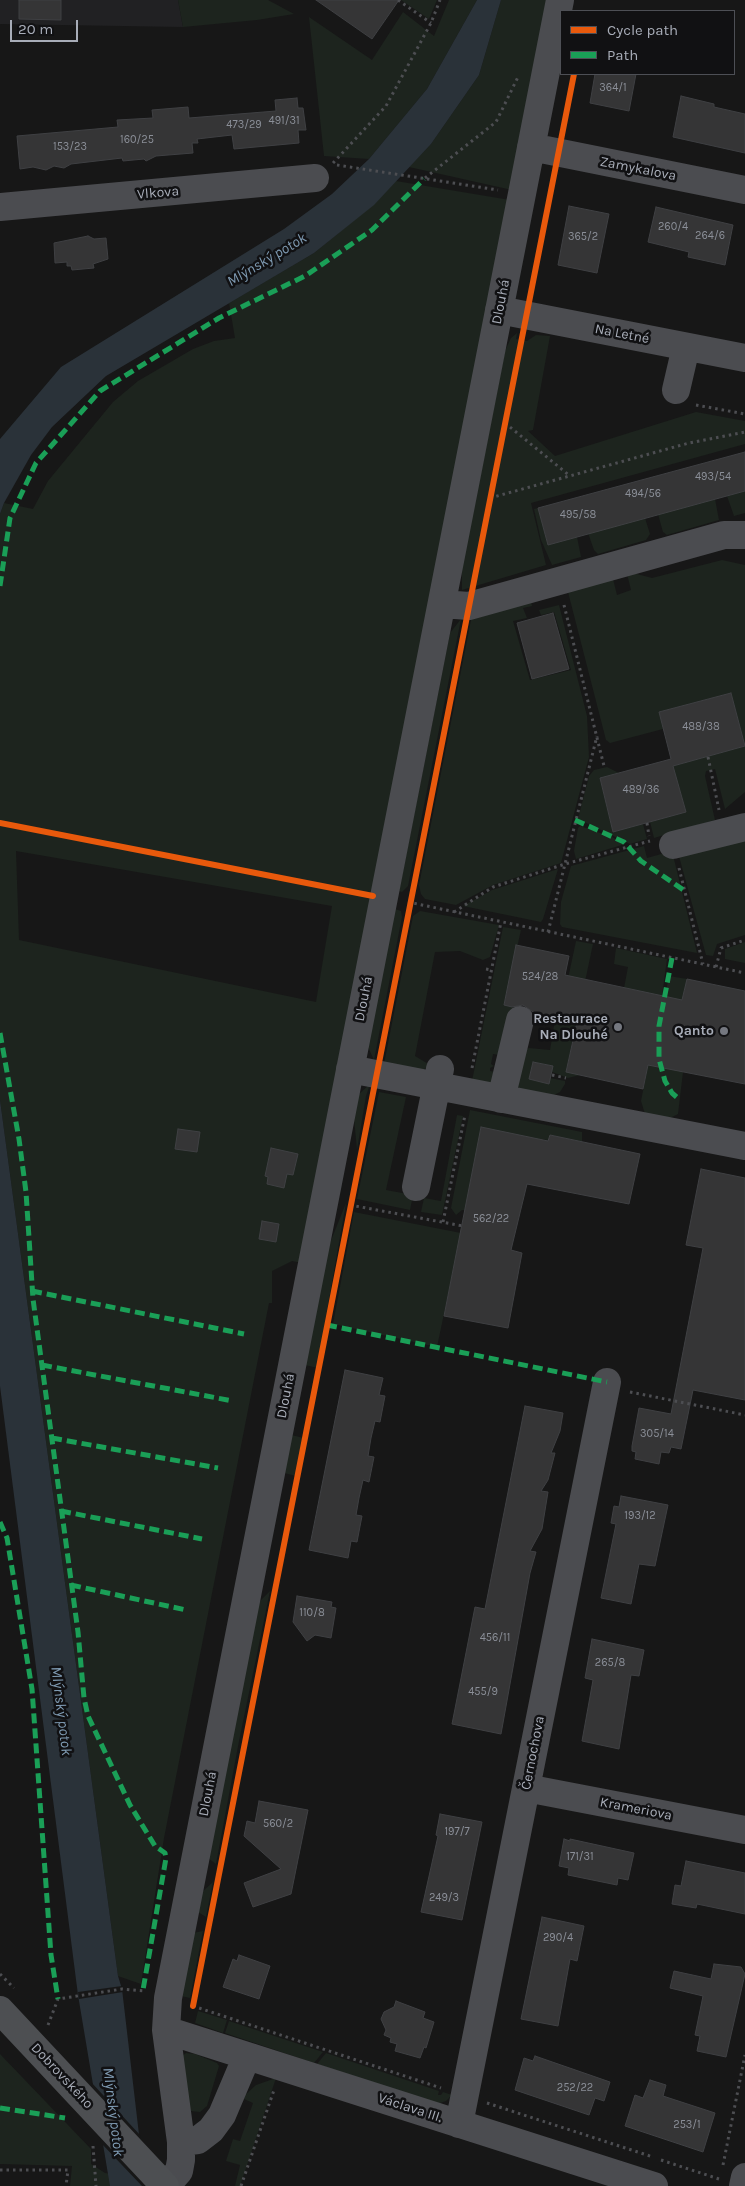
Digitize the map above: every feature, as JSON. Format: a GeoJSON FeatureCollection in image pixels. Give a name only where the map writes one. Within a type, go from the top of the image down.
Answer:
{"type":"FeatureCollection","features":[{"type":"Feature","properties":{"kind":"main road","name":"Dobrovského"},"geometry":{"type":"LineString","coordinates":[[0,2010],[166,2186]]}},
{"type":"Feature","properties":{"kind":"street","name":"Dlouhá"},"geometry":{"type":"LineString","coordinates":[[166,2186],[179,2171],[181,2142],[166,2030],[168,1998],[560,0]]}},
{"type":"Feature","properties":{"kind":"street","name":"Zamykalova"},"geometry":{"type":"LineString","coordinates":[[531,147],[745,190]]}},
{"type":"Feature","properties":{"kind":"street","name":"Vlkova"},"geometry":{"type":"LineString","coordinates":[[0,207],[315,178]]}},
{"type":"Feature","properties":{"kind":"street","name":"Na Letné"},"geometry":{"type":"LineString","coordinates":[[499,310],[745,358]]}},
{"type":"Feature","properties":{"kind":"street"},"geometry":{"type":"LineString","coordinates":[[686,347],[686,397]]}},
{"type":"Feature","properties":{"kind":"street"},"geometry":{"type":"LineString","coordinates":[[442,604],[469,606],[724,535],[745,534]]}},
{"type":"Feature","properties":{"kind":"street"},"geometry":{"type":"LineString","coordinates":[[662,843],[745,827]]}},
{"type":"Feature","properties":{"kind":"street"},"geometry":{"type":"LineString","coordinates":[[502,1099],[520,1020]]}},
{"type":"Feature","properties":{"kind":"street"},"geometry":{"type":"LineString","coordinates":[[350,1068],[438,1078],[502,1099],[745,1146]]}},
{"type":"Feature","properties":{"kind":"street"},"geometry":{"type":"LineString","coordinates":[[416,1187],[438,1078]]}},
{"type":"Feature","properties":{"kind":"street","name":"Černochova"},"geometry":{"type":"LineString","coordinates":[[459,2124],[607,1382]]}},
{"type":"Feature","properties":{"kind":"street","name":"Krameriova"},"geometry":{"type":"LineString","coordinates":[[526,1788],[745,1830]]}},
{"type":"Feature","properties":{"kind":"street","name":"Václava III."},"geometry":{"type":"LineString","coordinates":[[166,2030],[654,2186]]}},
{"type":"Feature","properties":{"kind":"street"},"geometry":{"type":"LineString","coordinates":[[181,2142],[198,2140],[211,2130],[222,2115],[246,2056]]}},
{"type":"Feature","properties":{"kind":"path"},"geometry":{"type":"LineString","coordinates":[[398,0],[431,23]]}},
{"type":"Feature","properties":{"kind":"path"},"geometry":{"type":"LineString","coordinates":[[440,0],[431,23],[386,106],[332,164],[522,194]]}},
{"type":"Feature","properties":{"kind":"path"},"geometry":{"type":"LineString","coordinates":[[424,179],[496,122],[520,71]]}},
{"type":"Feature","properties":{"kind":"path"},"geometry":{"type":"LineString","coordinates":[[686,397],[745,414]]}},
{"type":"Feature","properties":{"kind":"path"},"geometry":{"type":"LineString","coordinates":[[503,432],[507,413]]}},
{"type":"Feature","properties":{"kind":"path"},"geometry":{"type":"LineString","coordinates":[[505,423],[570,476]]}},
{"type":"Feature","properties":{"kind":"path"},"geometry":{"type":"LineString","coordinates":[[490,498],[689,443],[745,432]]}},
{"type":"Feature","properties":{"kind":"path"},"geometry":{"type":"LineString","coordinates":[[488,507],[492,488]]}},
{"type":"Feature","properties":{"kind":"path"},"geometry":{"type":"LineString","coordinates":[[558,582],[604,766]]}},
{"type":"Feature","properties":{"kind":"path"},"geometry":{"type":"LineString","coordinates":[[548,932],[597,736]]}},
{"type":"Feature","properties":{"kind":"path"},"geometry":{"type":"LineString","coordinates":[[708,756],[720,813]]}},
{"type":"Feature","properties":{"kind":"path"},"geometry":{"type":"LineString","coordinates":[[647,823],[662,843],[703,964]]}},
{"type":"Feature","properties":{"kind":"path"},"geometry":{"type":"LineString","coordinates":[[454,912],[493,887],[564,864]]}},
{"type":"Feature","properties":{"kind":"path"},"geometry":{"type":"LineString","coordinates":[[408,912],[412,893]]}},
{"type":"Feature","properties":{"kind":"path"},"geometry":{"type":"LineString","coordinates":[[410,903],[745,973]]}},
{"type":"Feature","properties":{"kind":"path"},"geometry":{"type":"LineString","coordinates":[[471,1071],[501,922]]}},
{"type":"Feature","properties":{"kind":"path"},"geometry":{"type":"LineString","coordinates":[[716,967],[721,948],[745,940]]}},
{"type":"Feature","properties":{"kind":"path"},"geometry":{"type":"LineString","coordinates":[[486,969],[492,970]]}},
{"type":"Feature","properties":{"kind":"path"},"geometry":{"type":"LineString","coordinates":[[552,1075],[566,1078]]}},
{"type":"Feature","properties":{"kind":"path"},"geometry":{"type":"LineString","coordinates":[[443,1222],[467,1106]]}},
{"type":"Feature","properties":{"kind":"path"},"geometry":{"type":"LineString","coordinates":[[348,1214],[352,1196]]}},
{"type":"Feature","properties":{"kind":"path"},"geometry":{"type":"LineString","coordinates":[[350,1205],[463,1226]]}},
{"type":"Feature","properties":{"kind":"path"},"geometry":{"type":"LineString","coordinates":[[607,1382],[621,1390],[745,1415]]}},
{"type":"Feature","properties":{"kind":"path"},"geometry":{"type":"LineString","coordinates":[[52,2031],[47,2023],[58,1999],[122,1989],[149,1992]]}},
{"type":"Feature","properties":{"kind":"path"},"geometry":{"type":"LineString","coordinates":[[195,1996],[193,2006],[446,2090]]}},
{"type":"Feature","properties":{"kind":"path"},"geometry":{"type":"LineString","coordinates":[[481,2101],[734,2181],[745,2055]]}},
{"type":"Feature","properties":{"kind":"path"},"geometry":{"type":"LineString","coordinates":[[241,2186],[277,2084]]}},
{"type":"Feature","properties":{"kind":"path"},"geometry":{"type":"LineString","coordinates":[[94,2146],[96,2186]]}},
{"type":"Feature","properties":{"kind":"path"},"geometry":{"type":"LineString","coordinates":[[0,2170],[68,2170],[66,2186]]}},
{"type":"Feature","properties":{"kind":"shaded area"},"geometry":{"type":"Polygon","coordinates":[[[0,0],[178,0],[183,27],[0,24],[0,0]]]}},
{"type":"Feature","properties":{"kind":"shaded area"},"geometry":{"type":"Polygon","coordinates":[[[178,0],[268,0],[294,14],[257,20],[183,27],[178,0]]]}},
{"type":"Feature","properties":{"kind":"shaded area"},"geometry":{"type":"Polygon","coordinates":[[[401,0],[437,0],[429,19],[401,0]]]}},
{"type":"Feature","properties":{"kind":"shaded area"},"geometry":{"type":"Polygon","coordinates":[[[449,0],[477,0],[427,89],[369,159],[324,156],[309,17],[372,60],[403,12],[434,36],[449,0]]]}},
{"type":"Feature","properties":{"kind":"shaded area"},"geometry":{"type":"Polygon","coordinates":[[[501,0],[550,0],[512,190],[409,167],[431,144],[479,75],[501,0]]]}},
{"type":"Feature","properties":{"kind":"shaded area"},"geometry":{"type":"Polygon","coordinates":[[[396,181],[510,200],[302,1263],[292,1261],[272,1271],[272,1303],[269,1303],[164,1838],[141,1984],[118,1976],[0,1100],[0,514],[4,503],[33,509],[48,481],[113,402],[138,381],[193,349],[214,341],[235,338],[229,303],[314,253],[373,205],[396,181]],[[16,851],[19,940],[316,1002],[332,906],[16,851]]]}},
{"type":"Feature","properties":{"kind":"shaded area"},"geometry":{"type":"Polygon","coordinates":[[[517,333],[516,339],[527,341],[536,335],[550,336],[533,430],[528,431],[555,456],[696,412],[745,421],[745,444],[531,503],[546,565],[462,590],[462,568],[505,351],[511,338],[517,333]]]}},
{"type":"Feature","properties":{"kind":"shaded area"},"geometry":{"type":"Polygon","coordinates":[[[745,491],[745,513],[734,516],[727,496],[745,491]]]}},
{"type":"Feature","properties":{"kind":"shaded area"},"geometry":{"type":"Polygon","coordinates":[[[715,499],[719,520],[667,535],[663,532],[658,514],[715,499]]]}},
{"type":"Feature","properties":{"kind":"shaded area"},"geometry":{"type":"Polygon","coordinates":[[[538,508],[548,544],[577,537],[581,557],[552,565],[541,540],[534,509],[538,508]]]}},
{"type":"Feature","properties":{"kind":"shaded area"},"geometry":{"type":"Polygon","coordinates":[[[645,518],[650,534],[646,540],[598,554],[594,550],[588,533],[645,518]]]}},
{"type":"Feature","properties":{"kind":"shaded area"},"geometry":{"type":"Polygon","coordinates":[[[722,560],[745,565],[745,745],[731,693],[659,712],[663,729],[610,743],[606,740],[568,592],[613,579],[617,595],[631,590],[627,574],[629,572],[652,578],[722,560]]]}},
{"type":"Feature","properties":{"kind":"shaded area"},"geometry":{"type":"Polygon","coordinates":[[[531,601],[532,606],[523,608],[527,618],[513,621],[530,680],[571,670],[554,612],[541,615],[539,610],[559,605],[587,716],[589,757],[561,863],[493,885],[456,905],[425,899],[421,894],[419,885],[472,615],[531,601]]]}},
{"type":"Feature","properties":{"kind":"shaded area"},"geometry":{"type":"Polygon","coordinates":[[[461,619],[408,886],[402,892],[399,891],[450,633],[461,619]]]}},
{"type":"Feature","properties":{"kind":"shaded area"},"geometry":{"type":"Polygon","coordinates":[[[745,746],[745,792],[725,809],[715,769],[706,771],[705,776],[715,820],[654,838],[650,822],[686,812],[673,766],[745,746]]]}},
{"type":"Feature","properties":{"kind":"shaded area"},"geometry":{"type":"Polygon","coordinates":[[[607,767],[619,773],[600,779],[613,832],[643,824],[647,839],[630,844],[578,819],[589,776],[594,770],[607,767]]]}},
{"type":"Feature","properties":{"kind":"shaded area"},"geometry":{"type":"Polygon","coordinates":[[[580,826],[612,837],[625,844],[576,859],[574,851],[580,826]]]}},
{"type":"Feature","properties":{"kind":"shaded area"},"geometry":{"type":"Polygon","coordinates":[[[745,839],[745,935],[717,944],[713,956],[706,955],[677,849],[745,839]]]}},
{"type":"Feature","properties":{"kind":"shaded area"},"geometry":{"type":"Polygon","coordinates":[[[644,846],[647,858],[672,851],[697,953],[562,927],[560,924],[561,902],[571,866],[644,846]]]}},
{"type":"Feature","properties":{"kind":"shaded area"},"geometry":{"type":"Polygon","coordinates":[[[558,869],[541,922],[463,906],[492,890],[558,869]]]}},
{"type":"Feature","properties":{"kind":"shaded area"},"geometry":{"type":"Polygon","coordinates":[[[395,909],[401,911],[402,917],[374,1060],[368,1047],[395,909]]]}},
{"type":"Feature","properties":{"kind":"shaded area"},"geometry":{"type":"Polygon","coordinates":[[[420,911],[499,925],[490,957],[483,960],[460,951],[435,952],[415,1056],[430,1065],[423,1070],[384,1064],[413,916],[420,911]]]}},
{"type":"Feature","properties":{"kind":"shaded area"},"geometry":{"type":"Polygon","coordinates":[[[503,927],[521,930],[504,1005],[515,1008],[506,1056],[493,1054],[491,1064],[494,1066],[490,1068],[490,1071],[495,1072],[495,1066],[501,1067],[500,1075],[491,1082],[483,1083],[472,1081],[503,927]]]}},
{"type":"Feature","properties":{"kind":"shaded area"},"geometry":{"type":"Polygon","coordinates":[[[576,941],[593,944],[566,1071],[580,1075],[568,1078],[552,1072],[552,1066],[533,1062],[529,1079],[549,1084],[550,1078],[565,1081],[565,1084],[560,1092],[552,1096],[521,1090],[518,1087],[524,1050],[529,1048],[550,1050],[555,1020],[559,1021],[576,941]]]}},
{"type":"Feature","properties":{"kind":"shaded area"},"geometry":{"type":"Polygon","coordinates":[[[745,942],[745,963],[725,959],[725,949],[745,942]]]}},
{"type":"Feature","properties":{"kind":"shaded area"},"geometry":{"type":"Polygon","coordinates":[[[616,948],[667,959],[662,996],[624,988],[628,967],[614,964],[616,948]]]}},
{"type":"Feature","properties":{"kind":"shaded area"},"geometry":{"type":"Polygon","coordinates":[[[669,976],[687,979],[674,1036],[658,1033],[669,976]]]}},
{"type":"Feature","properties":{"kind":"shaded area"},"geometry":{"type":"Polygon","coordinates":[[[654,1035],[683,1072],[678,1114],[668,1119],[645,1114],[641,1101],[654,1035]]]}},
{"type":"Feature","properties":{"kind":"shaded area"},"geometry":{"type":"Polygon","coordinates":[[[370,1084],[366,1096],[357,1150],[354,1118],[359,1094],[370,1084]]]}},
{"type":"Feature","properties":{"kind":"shaded area"},"geometry":{"type":"Polygon","coordinates":[[[379,1092],[406,1097],[386,1190],[413,1195],[410,1210],[357,1199],[379,1092]]]}},
{"type":"Feature","properties":{"kind":"shaded area"},"geometry":{"type":"Polygon","coordinates":[[[470,1110],[582,1132],[582,1142],[550,1135],[548,1140],[536,1139],[465,1210],[456,1215],[451,1208],[470,1110]]]}},
{"type":"Feature","properties":{"kind":"shaded area"},"geometry":{"type":"Polygon","coordinates":[[[457,1115],[463,1116],[442,1215],[421,1212],[424,1198],[441,1201],[457,1115]]]}},
{"type":"Feature","properties":{"kind":"shaded area"},"geometry":{"type":"Polygon","coordinates":[[[346,1203],[318,1368],[305,1365],[328,1248],[346,1203]]]}},
{"type":"Feature","properties":{"kind":"shaded area"},"geometry":{"type":"Polygon","coordinates":[[[354,1212],[461,1233],[437,1347],[333,1324],[354,1212]]]}},
{"type":"Feature","properties":{"kind":"shaded area"},"geometry":{"type":"Polygon","coordinates":[[[291,1435],[304,1438],[296,1476],[284,1473],[291,1435]]]}},
{"type":"Feature","properties":{"kind":"shaded area"},"geometry":{"type":"Polygon","coordinates":[[[270,1591],[216,1864],[208,1858],[259,1602],[270,1591]]]}},
{"type":"Feature","properties":{"kind":"shaded area"},"geometry":{"type":"Polygon","coordinates":[[[213,1882],[206,1917],[198,1912],[202,1892],[213,1882]]]}},
{"type":"Feature","properties":{"kind":"shaded area"},"geometry":{"type":"Polygon","coordinates":[[[203,1931],[190,1998],[181,1996],[193,1933],[203,1931]]]}},
{"type":"Feature","properties":{"kind":"shaded area"},"geometry":{"type":"Polygon","coordinates":[[[198,2011],[227,2020],[223,2033],[195,2023],[198,2011]]]}},
{"type":"Feature","properties":{"kind":"shaded area"},"geometry":{"type":"Polygon","coordinates":[[[229,2021],[323,2052],[314,2063],[225,2033],[229,2021]]]}},
{"type":"Feature","properties":{"kind":"shaded area"},"geometry":{"type":"Polygon","coordinates":[[[186,2053],[195,2054],[217,2063],[219,2066],[207,2106],[200,2112],[191,2111],[188,2107],[182,2056],[186,2053]]]}},
{"type":"Feature","properties":{"kind":"shaded area"},"geometry":{"type":"Polygon","coordinates":[[[326,2053],[439,2091],[438,2095],[441,2095],[443,2092],[452,2095],[446,2101],[437,2104],[317,2064],[326,2053]]]}},
{"type":"Feature","properties":{"kind":"shaded area"},"geometry":{"type":"Polygon","coordinates":[[[0,2054],[91,2149],[91,2164],[105,2173],[121,2175],[133,2186],[70,2186],[72,2166],[0,2164],[0,2054]]]}},
{"type":"Feature","properties":{"kind":"shaded area"},"geometry":{"type":"Polygon","coordinates":[[[276,2078],[240,2186],[235,2186],[240,2165],[226,2161],[233,2139],[240,2141],[253,2103],[244,2099],[245,2095],[256,2085],[276,2078]]]}},
{"type":"Feature","properties":{"kind":"water","name":"Mlýnský potok"},"geometry":{"type":"Polygon","coordinates":[[[477,0],[501,0],[479,75],[431,144],[374,205],[314,253],[106,376],[52,427],[31,455],[4,503],[0,514],[0,439],[61,367],[284,229],[332,194],[369,159],[427,89],[477,0]]]}},
{"type":"Feature","properties":{"kind":"water","name":"Mlýnský potok"},"geometry":{"type":"Polygon","coordinates":[[[0,1100],[118,1976],[122,1989],[145,2186],[110,2186],[78,1995],[0,1386],[0,1100]]]}},
{"type":"Feature","properties":{"kind":"pier"},"geometry":{"type":"Polygon","coordinates":[[[122,1986],[123,1992],[79,1999],[78,1992],[122,1986]]]}},
{"type":"Feature","properties":{"kind":"pier"},"geometry":{"type":"Polygon","coordinates":[[[91,2082],[140,2135],[147,2186],[142,2186],[101,2143],[91,2082]]]}},
{"type":"Feature","properties":{"kind":"building"},"geometry":{"type":"Polygon","coordinates":[[[19,0],[61,0],[61,20],[19,19],[19,0]]]}},
{"type":"Feature","properties":{"kind":"building"},"geometry":{"type":"Polygon","coordinates":[[[316,0],[399,0],[372,39],[316,0]]]}},
{"type":"Feature","properties":{"kind":"building"},"geometry":{"type":"Polygon","coordinates":[[[595,75],[636,75],[629,111],[590,103],[595,75]]]}},
{"type":"Feature","properties":{"kind":"building"},"geometry":{"type":"Polygon","coordinates":[[[681,96],[714,104],[714,107],[745,114],[745,153],[673,137],[681,96]]]}},
{"type":"Feature","properties":{"kind":"building"},"geometry":{"type":"Polygon","coordinates":[[[297,98],[298,108],[303,108],[306,130],[298,130],[299,143],[234,149],[232,135],[197,139],[198,143],[192,143],[193,153],[156,156],[146,161],[144,159],[123,161],[122,158],[71,164],[64,168],[54,166],[46,170],[33,167],[20,169],[17,136],[118,127],[117,120],[153,118],[152,110],[188,107],[189,118],[276,111],[275,100],[297,98]]]}},
{"type":"Feature","properties":{"kind":"building"},"geometry":{"type":"Polygon","coordinates":[[[569,206],[609,214],[597,273],[558,265],[569,206]]]}},
{"type":"Feature","properties":{"kind":"building"},"geometry":{"type":"Polygon","coordinates":[[[656,207],[733,225],[725,265],[688,257],[689,252],[648,242],[656,207]]]}},
{"type":"Feature","properties":{"kind":"building"},"geometry":{"type":"Polygon","coordinates":[[[88,236],[94,239],[106,238],[108,259],[93,264],[94,268],[72,270],[71,266],[67,266],[67,262],[55,263],[54,243],[88,236]]]}},
{"type":"Feature","properties":{"kind":"building"},"geometry":{"type":"Polygon","coordinates":[[[745,452],[745,491],[548,545],[538,508],[745,452]]]}},
{"type":"Feature","properties":{"kind":"building"},"geometry":{"type":"Polygon","coordinates":[[[553,613],[569,669],[532,679],[517,623],[553,613]]]}},
{"type":"Feature","properties":{"kind":"building"},"geometry":{"type":"Polygon","coordinates":[[[731,693],[745,746],[673,766],[686,812],[613,832],[600,778],[671,759],[659,712],[731,693]]]}},
{"type":"Feature","properties":{"kind":"building"},"geometry":{"type":"Polygon","coordinates":[[[516,945],[569,956],[565,975],[682,1000],[687,979],[745,991],[745,1084],[648,1065],[643,1089],[566,1072],[577,1022],[533,1012],[523,1005],[512,1007],[504,1005],[516,945]]]}},
{"type":"Feature","properties":{"kind":"building"},"geometry":{"type":"Polygon","coordinates":[[[533,1062],[553,1066],[549,1084],[529,1079],[533,1062]]]}},
{"type":"Feature","properties":{"kind":"building"},"geometry":{"type":"Polygon","coordinates":[[[481,1127],[548,1141],[550,1135],[640,1154],[629,1204],[527,1184],[511,1250],[522,1253],[508,1328],[444,1316],[481,1127]]]}},
{"type":"Feature","properties":{"kind":"building"},"geometry":{"type":"Polygon","coordinates":[[[178,1129],[200,1132],[197,1152],[175,1149],[178,1129]]]}},
{"type":"Feature","properties":{"kind":"building"},"geometry":{"type":"Polygon","coordinates":[[[271,1148],[298,1154],[293,1175],[287,1174],[284,1188],[267,1184],[268,1177],[265,1176],[271,1148]]]}},
{"type":"Feature","properties":{"kind":"building"},"geometry":{"type":"Polygon","coordinates":[[[701,1169],[745,1178],[745,1400],[693,1390],[681,1449],[671,1447],[669,1453],[661,1452],[659,1464],[635,1459],[636,1452],[632,1451],[632,1446],[639,1408],[671,1414],[703,1248],[686,1245],[701,1169]]]}},
{"type":"Feature","properties":{"kind":"building"},"geometry":{"type":"Polygon","coordinates":[[[262,1221],[279,1224],[276,1242],[259,1239],[262,1221]]]}},
{"type":"Feature","properties":{"kind":"building"},"geometry":{"type":"Polygon","coordinates":[[[345,1370],[383,1378],[379,1395],[385,1396],[380,1422],[375,1421],[371,1438],[368,1456],[374,1457],[369,1482],[363,1480],[359,1498],[356,1515],[362,1516],[357,1542],[351,1541],[348,1558],[309,1550],[345,1370]]]}},
{"type":"Feature","properties":{"kind":"building"},"geometry":{"type":"Polygon","coordinates":[[[525,1406],[563,1413],[560,1431],[551,1453],[555,1453],[548,1480],[541,1491],[548,1492],[542,1529],[530,1551],[536,1552],[530,1573],[501,1734],[452,1724],[475,1607],[485,1609],[525,1406]]]}},
{"type":"Feature","properties":{"kind":"building"},"geometry":{"type":"Polygon","coordinates":[[[621,1496],[668,1505],[655,1566],[639,1564],[631,1604],[601,1598],[616,1524],[611,1523],[614,1506],[619,1507],[621,1496]]]}},
{"type":"Feature","properties":{"kind":"building"},"geometry":{"type":"Polygon","coordinates":[[[297,1596],[332,1602],[331,1607],[336,1608],[331,1638],[315,1635],[307,1641],[293,1622],[297,1596]]]}},
{"type":"Feature","properties":{"kind":"building"},"geometry":{"type":"Polygon","coordinates":[[[592,1639],[644,1650],[639,1676],[631,1675],[619,1749],[582,1741],[593,1680],[585,1678],[592,1639]]]}},
{"type":"Feature","properties":{"kind":"building"},"geometry":{"type":"Polygon","coordinates":[[[259,1801],[308,1810],[291,1894],[253,1907],[244,1883],[281,1869],[244,1836],[247,1821],[255,1823],[259,1801]]]}},
{"type":"Feature","properties":{"kind":"building"},"geometry":{"type":"Polygon","coordinates":[[[440,1814],[482,1822],[462,1920],[421,1912],[438,1836],[436,1835],[440,1814]]]}},
{"type":"Feature","properties":{"kind":"building"},"geometry":{"type":"Polygon","coordinates":[[[564,1839],[634,1853],[628,1880],[618,1878],[617,1885],[568,1875],[569,1868],[559,1866],[564,1839]]]}},
{"type":"Feature","properties":{"kind":"building"},"geometry":{"type":"Polygon","coordinates":[[[686,1861],[745,1873],[745,1914],[697,1904],[696,1908],[672,1904],[675,1885],[681,1886],[686,1861]]]}},
{"type":"Feature","properties":{"kind":"building"},"geometry":{"type":"Polygon","coordinates":[[[542,1917],[584,1926],[577,1961],[570,1959],[558,2026],[521,2019],[542,1917]]]}},
{"type":"Feature","properties":{"kind":"building"},"geometry":{"type":"Polygon","coordinates":[[[239,1955],[270,1966],[259,1999],[223,1987],[233,1959],[237,1961],[239,1955]]]}},
{"type":"Feature","properties":{"kind":"building"},"geometry":{"type":"Polygon","coordinates":[[[714,1964],[741,1967],[745,1974],[726,2057],[697,2051],[700,2036],[695,2035],[703,1996],[670,1988],[674,1971],[711,1979],[714,1964]]]}},
{"type":"Feature","properties":{"kind":"building"},"geometry":{"type":"Polygon","coordinates":[[[396,2001],[425,2012],[423,2018],[434,2022],[426,2048],[424,2047],[420,2058],[395,2051],[397,2044],[390,2042],[391,2038],[384,2035],[386,2030],[381,2019],[384,2012],[394,2007],[396,2001]]]}},
{"type":"Feature","properties":{"kind":"building"},"geometry":{"type":"Polygon","coordinates":[[[535,2056],[610,2082],[604,2101],[595,2098],[589,2115],[515,2090],[524,2058],[533,2061],[535,2056]]]}},
{"type":"Feature","properties":{"kind":"building"},"geometry":{"type":"Polygon","coordinates":[[[650,2080],[666,2085],[663,2096],[715,2113],[703,2152],[625,2126],[635,2095],[643,2098],[650,2080]]]}},
{"type":"Feature","properties":{"kind":"marked path"},"geometry":{"type":"LineString","coordinates":[[0,586],[10,518],[36,463],[100,391],[219,318],[305,276],[372,230],[424,179]]}},
{"type":"Feature","properties":{"kind":"marked path"},"geometry":{"type":"LineString","coordinates":[[575,820],[624,842],[641,861],[685,891]]}},
{"type":"Feature","properties":{"kind":"marked path"},"geometry":{"type":"LineString","coordinates":[[672,958],[659,1026],[659,1059],[665,1081],[672,1093],[680,1100]]}},
{"type":"Feature","properties":{"kind":"marked path"},"geometry":{"type":"LineString","coordinates":[[0,1033],[19,1139],[26,1192],[33,1299],[78,1632],[84,1698],[88,1716],[130,1805],[155,1846],[165,1853],[166,1858],[143,1990]]}},
{"type":"Feature","properties":{"kind":"marked path"},"geometry":{"type":"LineString","coordinates":[[32,1291],[244,1334]]}},
{"type":"Feature","properties":{"kind":"marked path"},"geometry":{"type":"LineString","coordinates":[[327,1325],[607,1382]]}},
{"type":"Feature","properties":{"kind":"marked path"},"geometry":{"type":"LineString","coordinates":[[42,1365],[233,1401]]}},
{"type":"Feature","properties":{"kind":"marked path"},"geometry":{"type":"LineString","coordinates":[[52,1438],[218,1468]]}},
{"type":"Feature","properties":{"kind":"marked path"},"geometry":{"type":"LineString","coordinates":[[61,1511],[202,1539]]}},
{"type":"Feature","properties":{"kind":"marked path"},"geometry":{"type":"LineString","coordinates":[[0,1522],[7,1538],[32,1689],[51,1955],[58,1999]]}},
{"type":"Feature","properties":{"kind":"marked path"},"geometry":{"type":"LineString","coordinates":[[71,1585],[186,1610]]}},
{"type":"Feature","properties":{"kind":"marked path"},"geometry":{"type":"LineString","coordinates":[[0,2108],[65,2118]]}},
{"type":"Feature","properties":{"kind":"cycle path"},"geometry":{"type":"LineString","coordinates":[[193,2006],[574,75]]}},
{"type":"Feature","properties":{"kind":"cycle path"},"geometry":{"type":"LineString","coordinates":[[0,823],[373,896]]}},
{"type":"Feature","properties":{"kind":"place","name":"Restaurace Na Dlouhé"},"geometry":{"type":"Point","coordinates":[618,1027]}},
{"type":"Feature","properties":{"kind":"place","name":"Qanto"},"geometry":{"type":"Point","coordinates":[724,1031]}}]}
